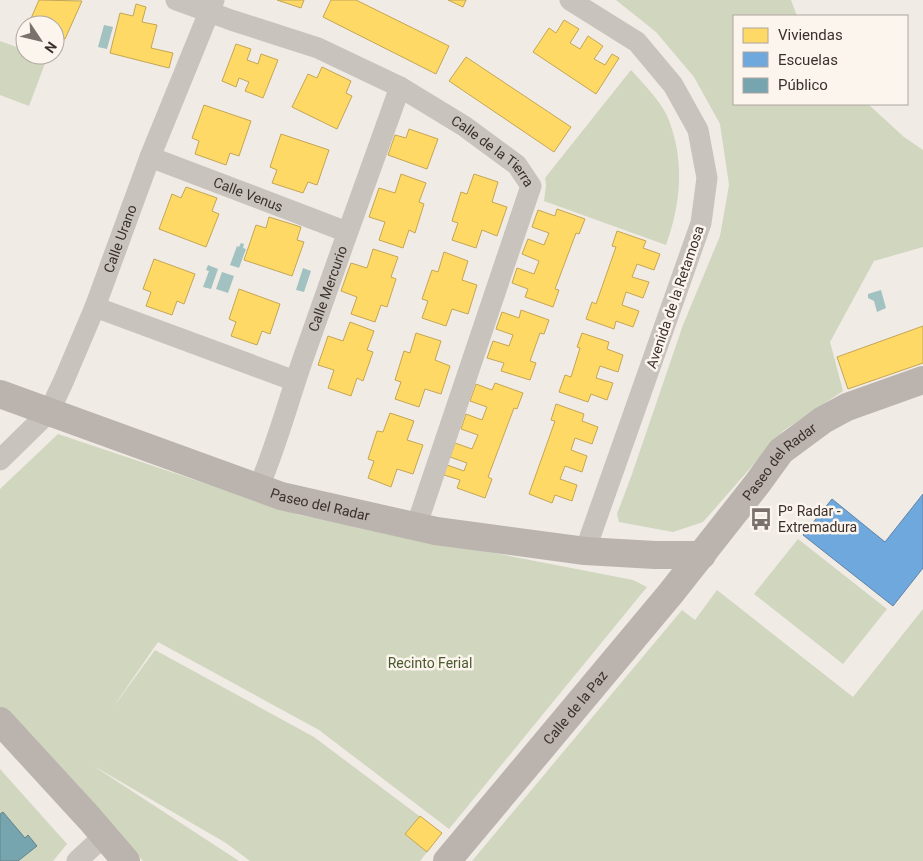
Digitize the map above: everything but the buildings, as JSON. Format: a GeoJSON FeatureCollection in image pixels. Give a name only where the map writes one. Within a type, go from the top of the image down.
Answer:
{"type":"FeatureCollection","features":[{"type":"Feature","properties":{"kind":"street","name":"Calle de la Tierra"},"geometry":{"type":"LineString","coordinates":[[176,0],[212,6],[231,20],[318,48],[400,88],[464,126],[517,166],[531,186],[416,527]]}},
{"type":"Feature","properties":{"kind":"street","name":"Avenida de la Retamosa"},"geometry":{"type":"LineString","coordinates":[[570,0],[637,42],[673,85],[698,130],[707,178],[701,223],[585,551]]}},
{"type":"Feature","properties":{"kind":"street","name":"Calle Urano"},"geometry":{"type":"LineString","coordinates":[[0,460],[49,412],[95,307],[150,158],[212,6]]}},
{"type":"Feature","properties":{"kind":"street","name":"Calle Mercurio"},"geometry":{"type":"LineString","coordinates":[[258,490],[347,232],[400,88]]}},
{"type":"Feature","properties":{"kind":"street","name":"Calle Venus"},"geometry":{"type":"LineString","coordinates":[[150,158],[347,232]]}},
{"type":"Feature","properties":{"kind":"street"},"geometry":{"type":"LineString","coordinates":[[95,307],[295,381]]}},
{"type":"Feature","properties":{"kind":"street","name":"Paseo del Radar"},"geometry":{"type":"LineString","coordinates":[[0,394],[258,490],[280,496],[416,527],[585,551],[655,555],[702,554],[781,451],[823,420],[847,407],[923,380]]}},
{"type":"Feature","properties":{"kind":"street","name":"Calle de la Paz"},"geometry":{"type":"LineString","coordinates":[[447,861],[702,554]]}},
{"type":"Feature","properties":{"kind":"street"},"geometry":{"type":"LineString","coordinates":[[655,555],[671,593]]}},
{"type":"Feature","properties":{"kind":"street"},"geometry":{"type":"LineString","coordinates":[[0,720],[96,850]]}},
{"type":"Feature","properties":{"kind":"street"},"geometry":{"type":"LineString","coordinates":[[0,738],[96,850],[126,861]]}},
{"type":"Feature","properties":{"kind":"green space"},"geometry":{"type":"Polygon","coordinates":[[[616,0],[791,0],[797,15],[733,15],[733,105],[869,105],[904,137],[923,150],[923,247],[874,261],[830,342],[843,391],[783,431],[703,522],[673,532],[619,522],[617,514],[683,325],[720,236],[729,185],[720,124],[694,77],[656,32],[616,0]]]}},
{"type":"Feature","properties":{"kind":"green space"},"geometry":{"type":"Polygon","coordinates":[[[0,41],[15,46],[15,65],[44,65],[29,106],[0,95],[0,41]]]}},
{"type":"Feature","properties":{"kind":"green space"},"geometry":{"type":"Polygon","coordinates":[[[631,70],[662,106],[668,118],[677,150],[679,166],[678,198],[666,245],[544,201],[545,178],[631,70]]]}},
{"type":"Feature","properties":{"kind":"green space","name":"Recinto Ferial"},"geometry":{"type":"Polygon","coordinates":[[[58,434],[299,515],[633,580],[647,587],[449,829],[319,730],[158,642],[111,710],[155,650],[314,737],[442,833],[420,861],[250,861],[226,843],[92,765],[239,861],[143,861],[98,810],[0,708],[0,489],[58,434]]]}},
{"type":"Feature","properties":{"kind":"green space"},"geometry":{"type":"Polygon","coordinates":[[[798,539],[887,609],[843,664],[754,594],[798,539]]]}},
{"type":"Feature","properties":{"kind":"green space"},"geometry":{"type":"Polygon","coordinates":[[[717,590],[853,697],[923,609],[923,861],[472,861],[682,610],[695,620],[717,590]]]}},
{"type":"Feature","properties":{"kind":"green space"},"geometry":{"type":"Polygon","coordinates":[[[0,769],[67,844],[53,861],[0,861],[0,769]]]}},
{"type":"Feature","properties":{"kind":"water"},"geometry":{"type":"Polygon","coordinates":[[[104,25],[113,27],[107,49],[98,47],[104,25]]]}},
{"type":"Feature","properties":{"kind":"water"},"geometry":{"type":"Polygon","coordinates":[[[241,243],[244,244],[243,248],[246,249],[239,268],[230,265],[237,246],[239,247],[241,243]]]}},
{"type":"Feature","properties":{"kind":"water"},"geometry":{"type":"Polygon","coordinates":[[[208,265],[218,269],[211,289],[203,287],[209,271],[206,270],[208,265]]]}},
{"type":"Feature","properties":{"kind":"water"},"geometry":{"type":"Polygon","coordinates":[[[303,268],[311,271],[304,292],[296,290],[303,268]]]}},
{"type":"Feature","properties":{"kind":"water"},"geometry":{"type":"Polygon","coordinates":[[[222,272],[234,276],[228,293],[216,289],[222,272]]]}},
{"type":"Feature","properties":{"kind":"water"},"geometry":{"type":"Polygon","coordinates":[[[881,290],[886,308],[877,312],[874,301],[868,298],[868,294],[881,290]]]}},
{"type":"Feature","properties":{"kind":"place","name":"Pº Radar - Extremadura"},"geometry":{"type":"Point","coordinates":[761,519]}}]}
